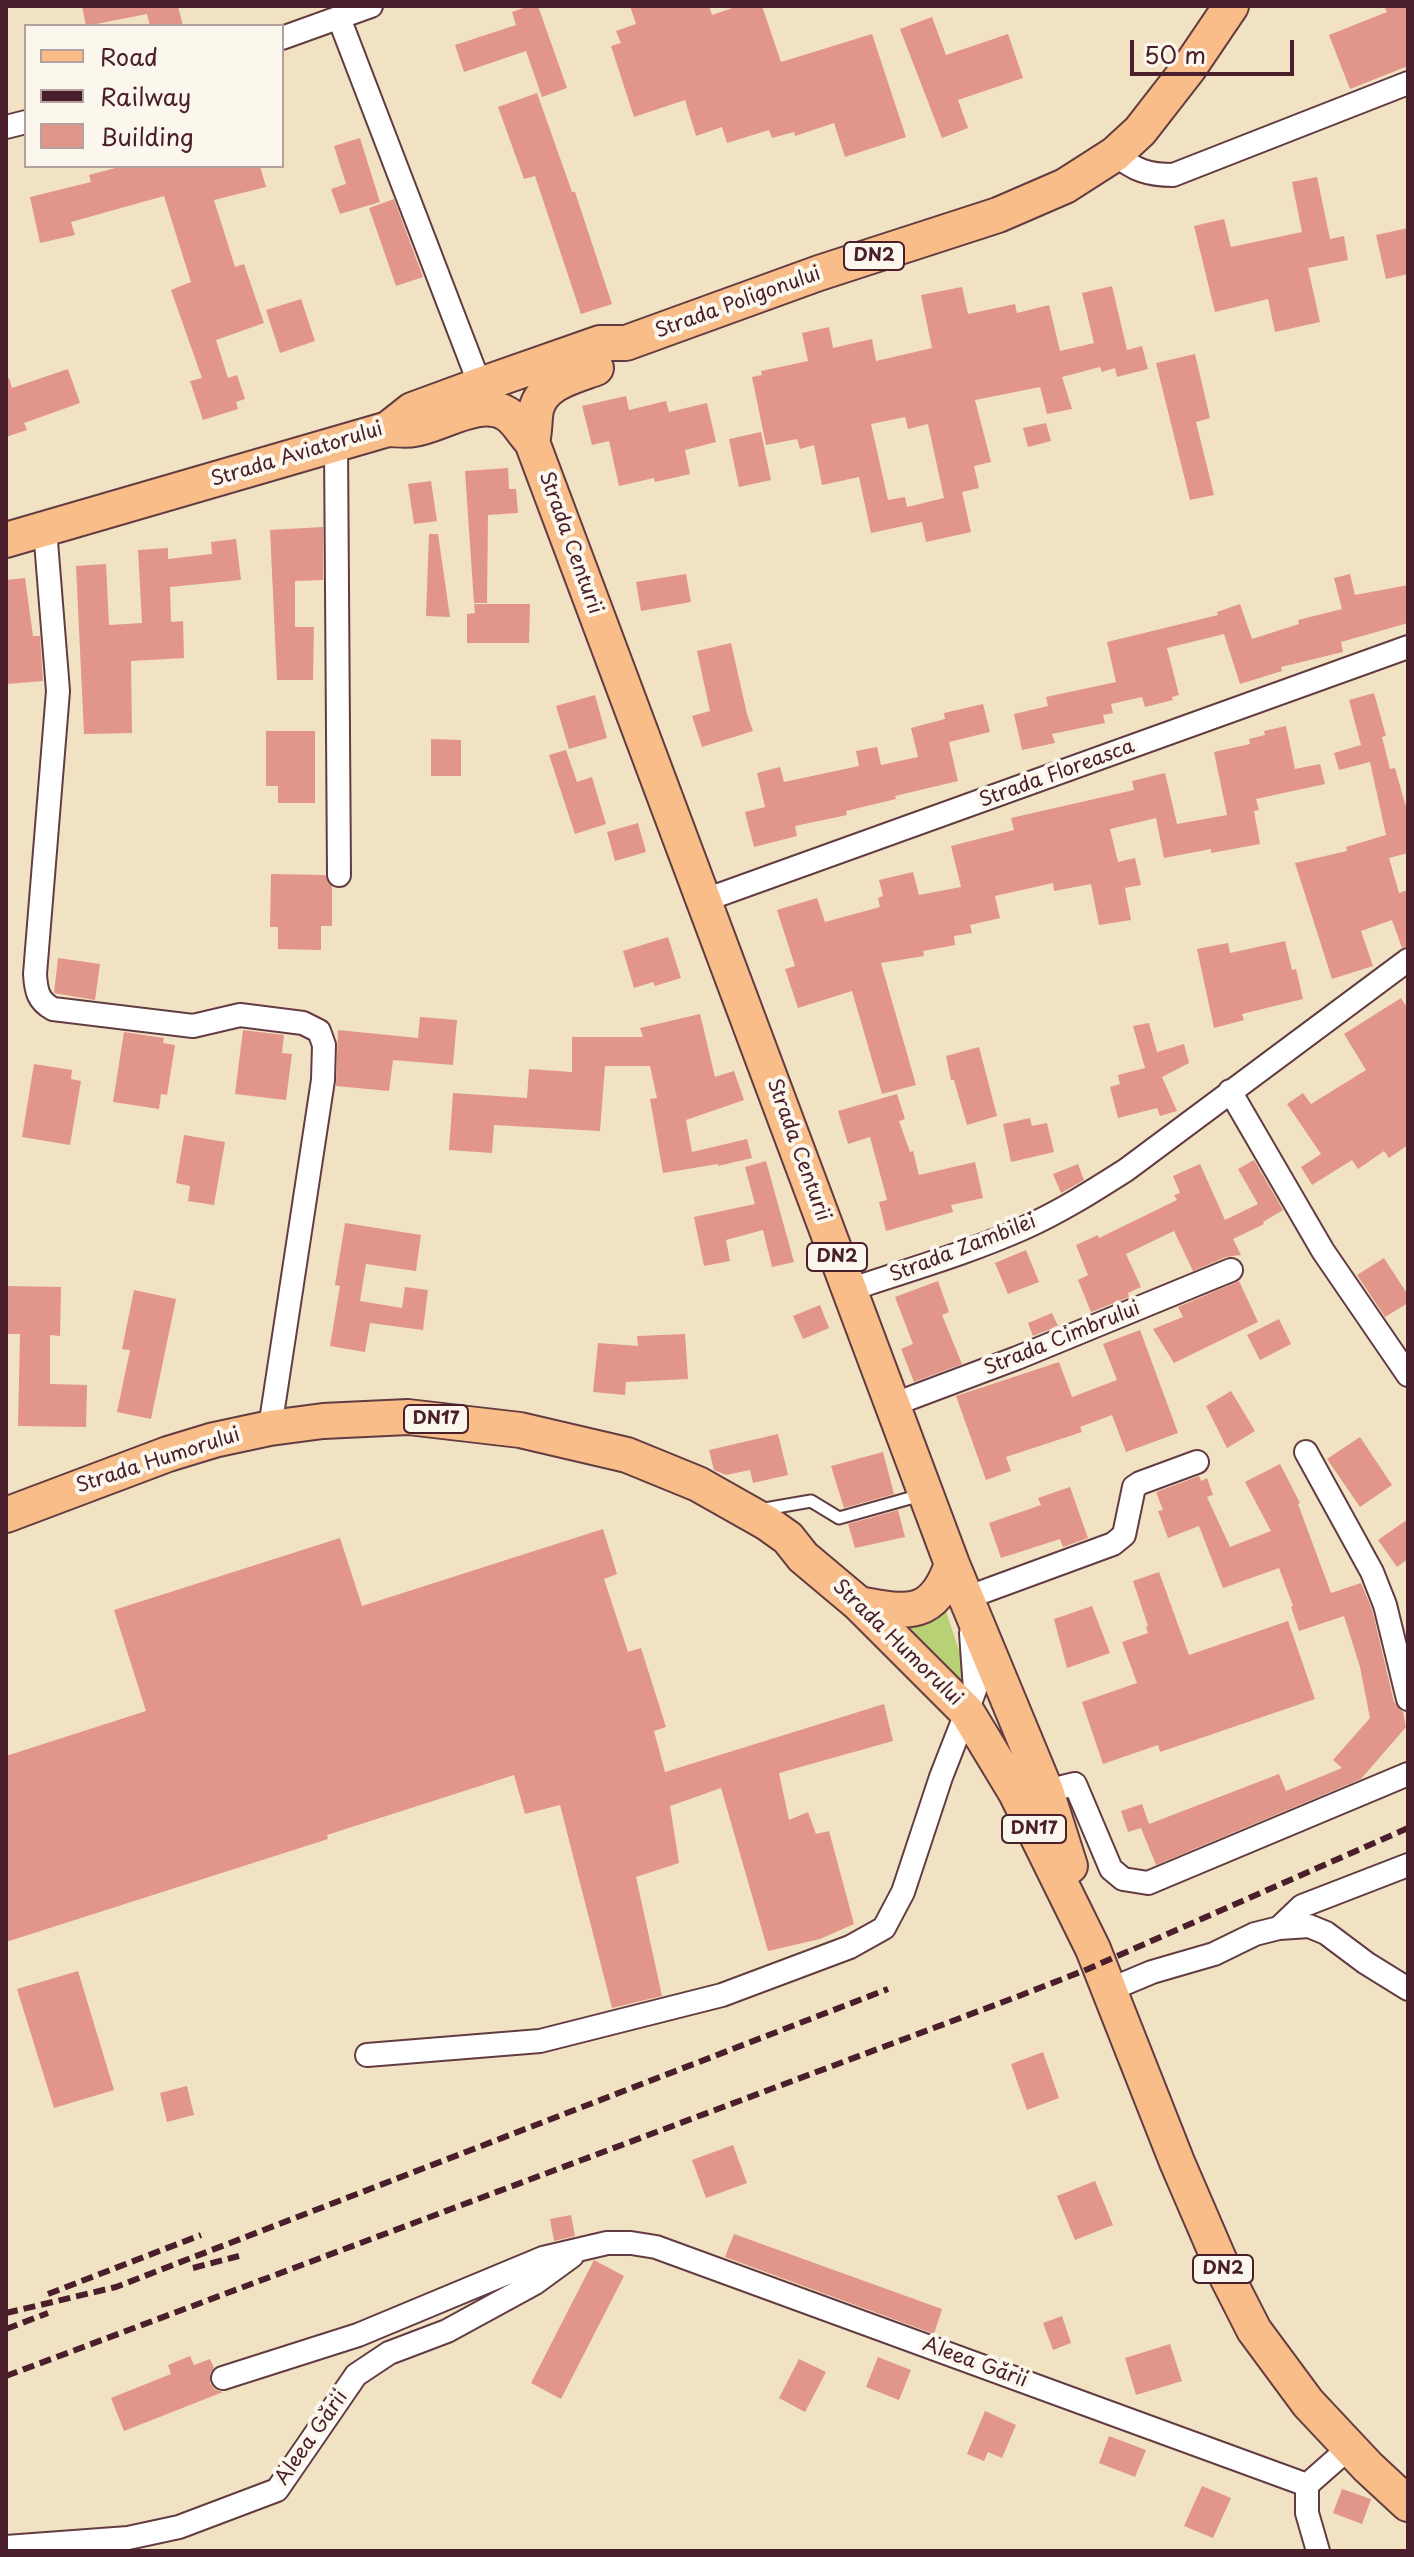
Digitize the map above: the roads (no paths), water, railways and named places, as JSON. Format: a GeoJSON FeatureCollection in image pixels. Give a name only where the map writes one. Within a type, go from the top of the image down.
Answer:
{"type":"FeatureCollection","features":[{"type":"Feature","properties":{"kind":"main road","name":"Strada Poligonului"},"geometry":{"type":"LineString","coordinates":[[626,343],[805,278],[998,215],[1065,186],[1115,154],[1140,131],[1189,68],[1231,6]]}},
{"type":"Feature","properties":{"kind":"main road","name":"Strada Aviatorului"},"geometry":{"type":"LineString","coordinates":[[6,540],[388,429],[412,410],[480,385],[600,343],[626,343]]}},
{"type":"Feature","properties":{"kind":"main road","name":"DN2"},"geometry":{"type":"LineString","coordinates":[[532,442],[541,397],[555,384],[614,361],[626,343]]}},
{"type":"Feature","properties":{"kind":"main road","name":"Strada Centurii"},"geometry":{"type":"LineString","coordinates":[[388,429],[414,429],[489,409],[503,411],[514,419],[532,442],[952,1564],[1046,1791],[1093,1949]]}},
{"type":"Feature","properties":{"kind":"main road","name":"Strada Humorului"},"geometry":{"type":"LineString","coordinates":[[6,1515],[168,1454],[270,1428],[338,1419],[408,1417],[520,1430],[599,1451],[627,1455],[687,1478],[749,1512],[788,1538],[803,1557],[859,1604],[967,1712],[1016,1793],[1093,1949]]}},
{"type":"Feature","properties":{"kind":"main road","name":"Strada Humorului"},"geometry":{"type":"LineString","coordinates":[[599,1451],[621,1466],[803,1557]]}},
{"type":"Feature","properties":{"kind":"main road"},"geometry":{"type":"LineString","coordinates":[[859,1604],[891,1610],[922,1605],[941,1592],[952,1564]]}},
{"type":"Feature","properties":{"kind":"main road"},"geometry":{"type":"LineString","coordinates":[[967,1712],[993,1731],[1007,1749],[1035,1804],[1060,1830]]}},
{"type":"Feature","properties":{"kind":"main road","name":"DN2"},"geometry":{"type":"LineString","coordinates":[[1093,1949],[1177,2162],[1224,2271],[1254,2330],[1308,2403],[1349,2448],[1408,2504]]}},
{"type":"Feature","properties":{"kind":"street"},"geometry":{"type":"LineString","coordinates":[[284,37],[371,6]]}},
{"type":"Feature","properties":{"kind":"street"},"geometry":{"type":"LineString","coordinates":[[339,18],[480,385]]}},
{"type":"Feature","properties":{"kind":"street"},"geometry":{"type":"LineString","coordinates":[[1115,154],[1130,167],[1149,175],[1173,175],[1408,83]]}},
{"type":"Feature","properties":{"kind":"street"},"geometry":{"type":"LineString","coordinates":[[336,444],[339,875]]}},
{"type":"Feature","properties":{"kind":"street"},"geometry":{"type":"LineString","coordinates":[[45,529],[58,691],[35,974],[36,989],[42,1003],[53,1009],[193,1026],[240,1015],[303,1023],[319,1031],[324,1045],[323,1080],[270,1428]]}},
{"type":"Feature","properties":{"kind":"street","name":"Strada Floreasca"},"geometry":{"type":"LineString","coordinates":[[705,900],[1408,647]]}},
{"type":"Feature","properties":{"kind":"street","name":"Strada Zambilei"},"geometry":{"type":"LineString","coordinates":[[849,1290],[994,1241],[1071,1204],[1126,1170],[1408,960]]}},
{"type":"Feature","properties":{"kind":"street"},"geometry":{"type":"LineString","coordinates":[[1230,1091],[1323,1251],[1408,1375]]}},
{"type":"Feature","properties":{"kind":"street","name":"Strada Cimbrului"},"geometry":{"type":"LineString","coordinates":[[892,1405],[1017,1358],[1231,1270]]}},
{"type":"Feature","properties":{"kind":"street"},"geometry":{"type":"LineString","coordinates":[[1306,1452],[1372,1572],[1385,1605],[1408,1699]]}},
{"type":"Feature","properties":{"kind":"street"},"geometry":{"type":"LineString","coordinates":[[367,2055],[540,2041],[722,1995],[850,1947],[884,1928],[903,1892],[949,1753],[975,1690],[969,1606],[1113,1544],[1124,1535],[1134,1487],[1197,1462]]}},
{"type":"Feature","properties":{"kind":"street"},"geometry":{"type":"LineString","coordinates":[[1046,1791],[1075,1784],[1111,1869],[1123,1879],[1148,1883],[1408,1774]]}},
{"type":"Feature","properties":{"kind":"street"},"geometry":{"type":"LineString","coordinates":[[1279,1928],[1302,1906],[1408,1865]]}},
{"type":"Feature","properties":{"kind":"street"},"geometry":{"type":"LineString","coordinates":[[1109,1990],[1152,1972],[1214,1954],[1255,1934],[1279,1928],[1309,1926],[1326,1933],[1408,1989]]}},
{"type":"Feature","properties":{"kind":"street","name":"Aleea Gării"},"geometry":{"type":"LineString","coordinates":[[223,2378],[358,2335],[543,2258],[585,2247],[631,2243],[656,2247],[1307,2485]]}},
{"type":"Feature","properties":{"kind":"street","name":"Aleea Gării"},"geometry":{"type":"LineString","coordinates":[[6,2547],[128,2538],[179,2527],[277,2490],[356,2375],[389,2353],[447,2331],[535,2283],[585,2247]]}},
{"type":"Feature","properties":{"kind":"street"},"geometry":{"type":"LineString","coordinates":[[1318,2551],[1307,2513],[1307,2485],[1349,2448]]}},
{"type":"Feature","properties":{"kind":"lane"},"geometry":{"type":"LineString","coordinates":[[749,1512],[811,1501],[839,1518],[926,1493]]}},
{"type":"Feature","properties":{"kind":"railway"},"geometry":{"type":"LineString","coordinates":[[6,2376],[1019,1996],[1088,1969],[1408,1828]]}},
{"type":"Feature","properties":{"kind":"railway"},"geometry":{"type":"LineString","coordinates":[[6,2313],[116,2287],[888,1989]]}},
{"type":"Feature","properties":{"kind":"railway"},"geometry":{"type":"LineString","coordinates":[[48,2294],[201,2235]]}},
{"type":"Feature","properties":{"kind":"railway"},"geometry":{"type":"LineString","coordinates":[[193,2268],[239,2256]]}},
{"type":"Feature","properties":{"kind":"railway"},"geometry":{"type":"LineString","coordinates":[[6,2329],[48,2313]]}}]}
